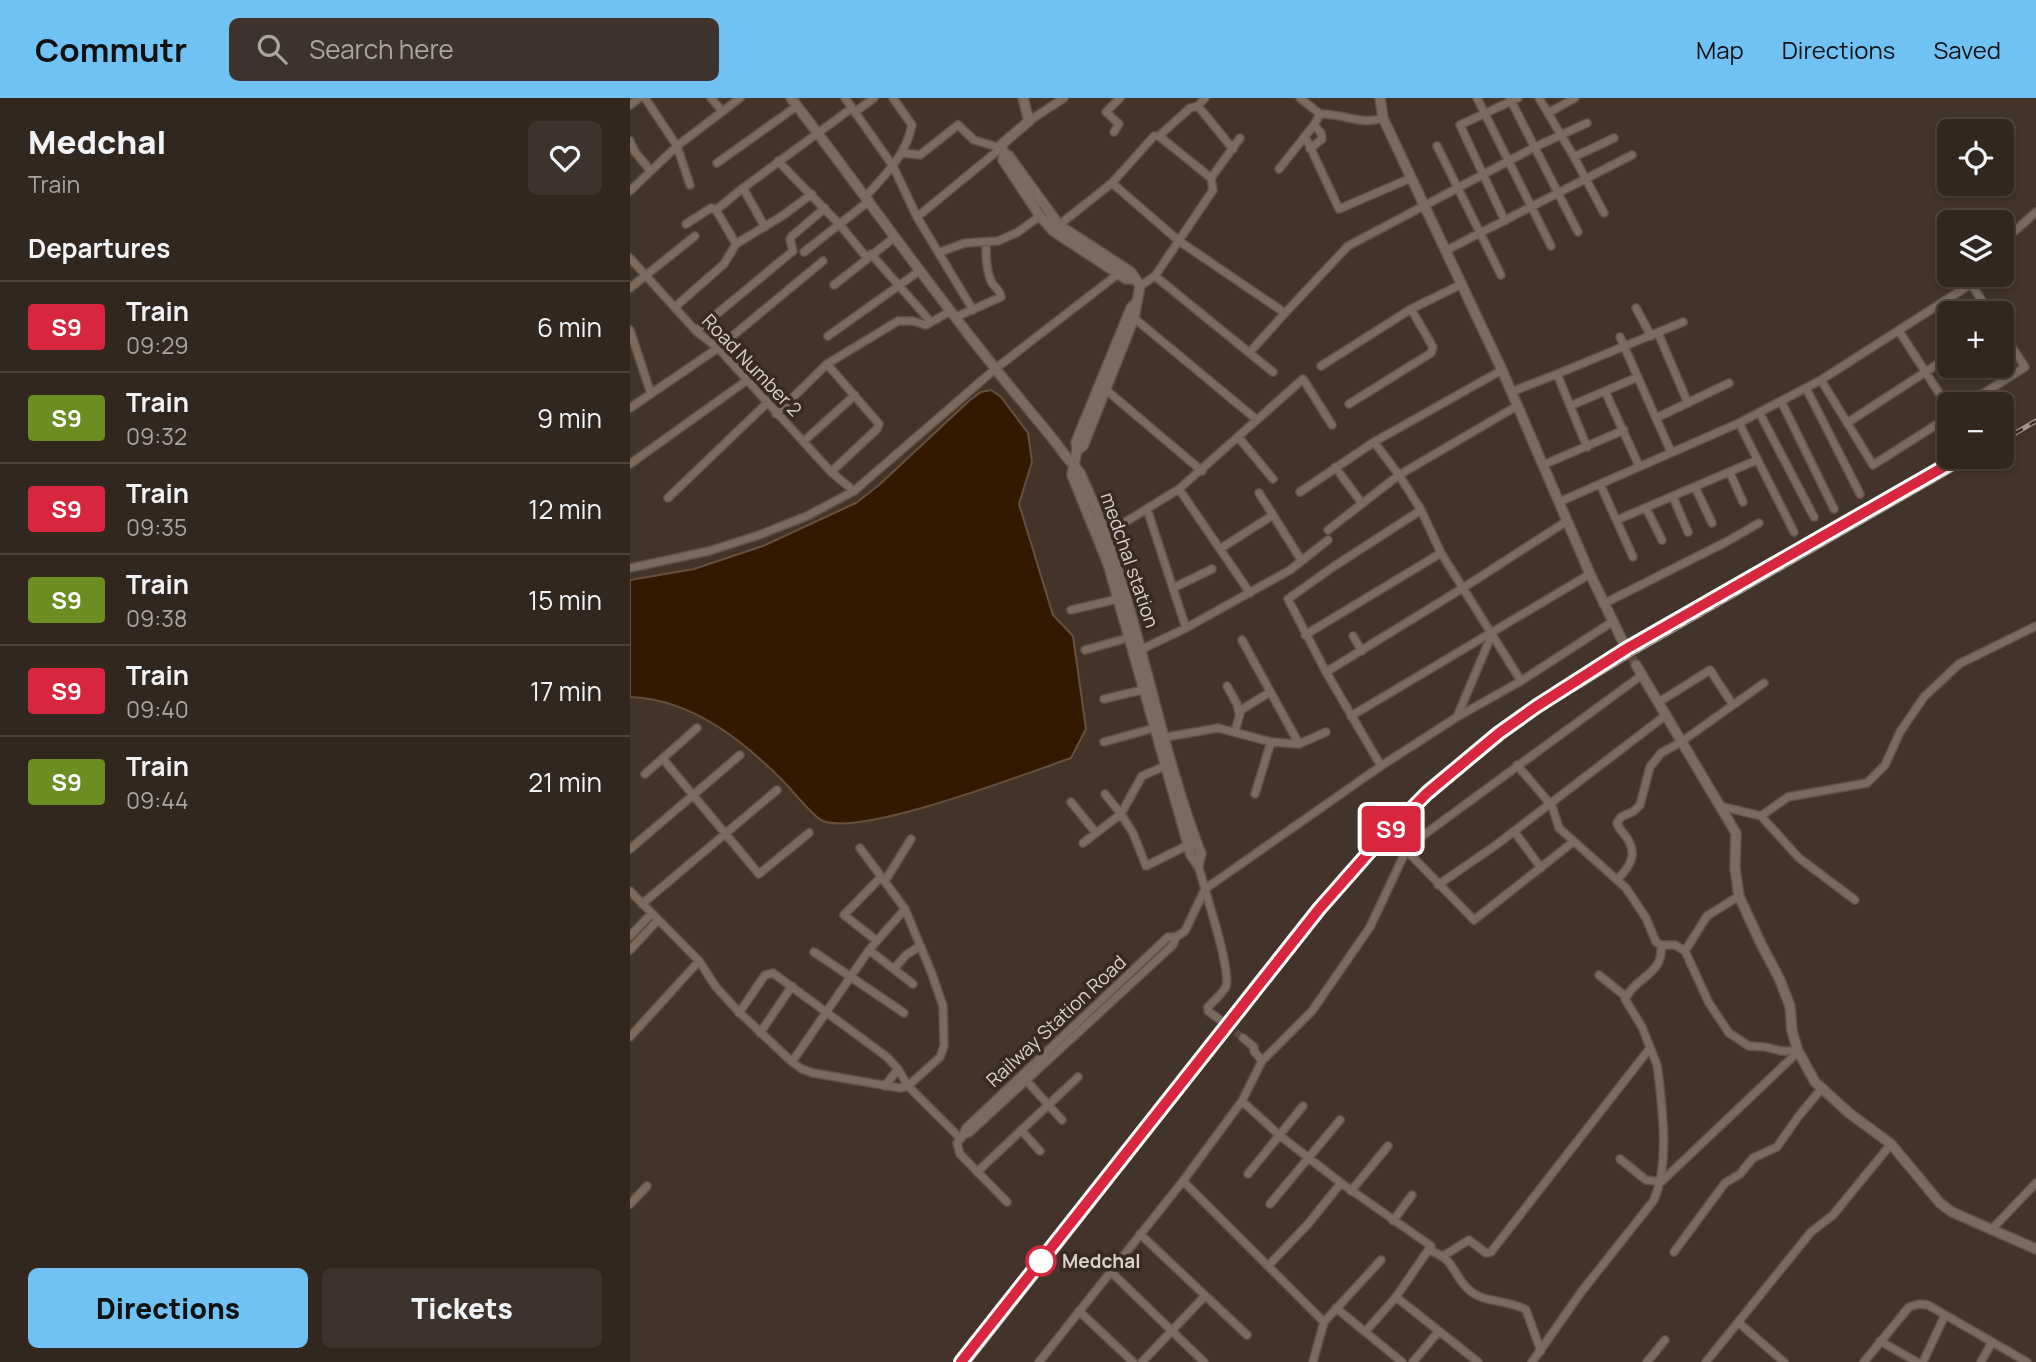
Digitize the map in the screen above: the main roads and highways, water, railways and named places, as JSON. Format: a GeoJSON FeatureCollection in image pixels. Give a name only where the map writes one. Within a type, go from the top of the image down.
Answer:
{"type":"FeatureCollection","features":[{"type":"Feature","properties":{"kind":"tunnel"},"geometry":{"type":"LineString","coordinates":[[1625,646],[1636,665]]}},
{"type":"Feature","properties":{"kind":"tunnel"},"geometry":{"type":"LineString","coordinates":[[1219,1019],[1243,1038]]}},
{"type":"Feature","properties":{"kind":"railway"},"geometry":{"type":"LineString","coordinates":[[2014,434],[2036,421]]}},
{"type":"Feature","properties":{"kind":"railway"},"geometry":{"type":"LineString","coordinates":[[969,1362],[1323,912],[1378,848],[1431,797],[1540,710],[1630,655],[1953,469]]}},
{"type":"Feature","properties":{"kind":"train","name":"S9"},"geometry":{"type":"LineString","coordinates":[[961,1362],[1319,909],[1371,850],[1427,793],[1499,733],[1568,685],[1940,469]]}},
{"type":"Feature","properties":{"kind":"place","name":"Medchal"},"geometry":{"type":"Point","coordinates":[1041,1261]}}]}
